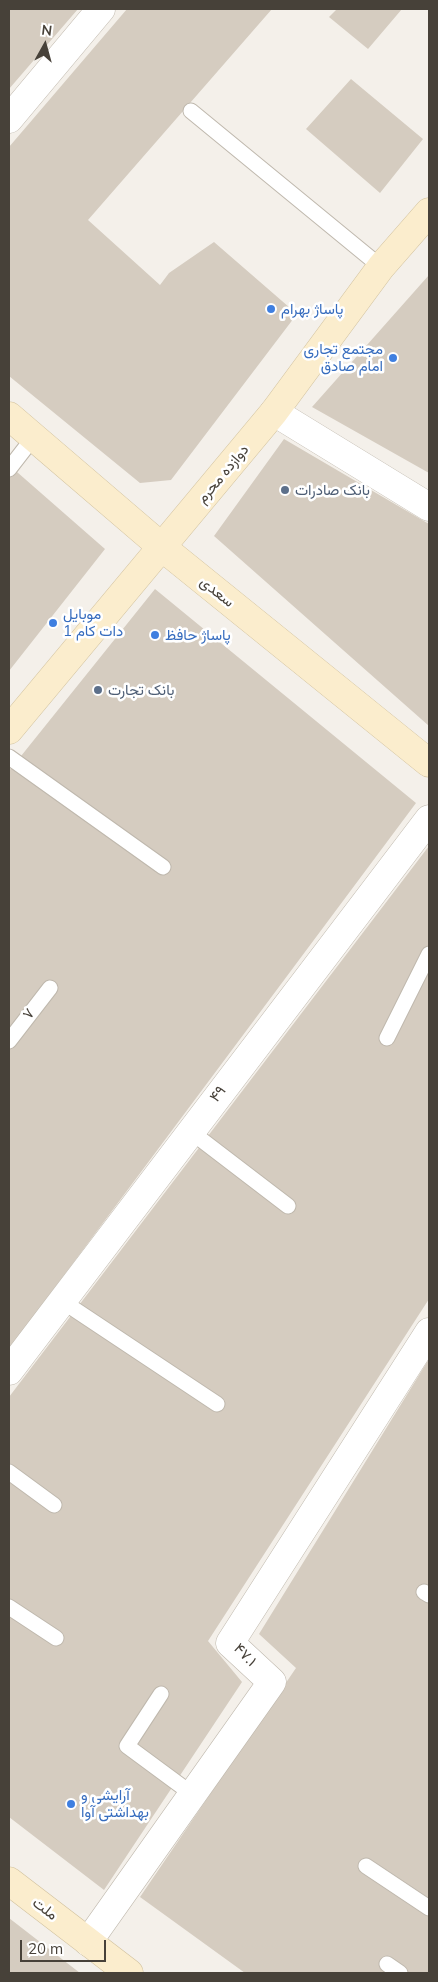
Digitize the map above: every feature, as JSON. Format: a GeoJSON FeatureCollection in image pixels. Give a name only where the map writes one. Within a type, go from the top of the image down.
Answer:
{"type":"FeatureCollection","features":[{"type":"Feature","properties":{"kind":"main road","name":"دوازده محرم"},"geometry":{"type":"LineString","coordinates":[[9,730],[163,548],[274,412],[381,267],[429,212]]}},
{"type":"Feature","properties":{"kind":"main road","name":"سعدی"},"geometry":{"type":"LineString","coordinates":[[9,416],[163,548],[429,763]]}},
{"type":"Feature","properties":{"kind":"main road","name":"ملت"},"geometry":{"type":"LineString","coordinates":[[10,1885],[129,1973]]}},
{"type":"Feature","properties":{"kind":"street"},"geometry":{"type":"LineString","coordinates":[[9,119],[101,9]]}},
{"type":"Feature","properties":{"kind":"street"},"geometry":{"type":"LineString","coordinates":[[274,412],[429,507]]}},
{"type":"Feature","properties":{"kind":"street","name":"۴۹"},"geometry":{"type":"LineString","coordinates":[[9,1371],[429,819]]}},
{"type":"Feature","properties":{"kind":"street","name":"۴۷.۱"},"geometry":{"type":"LineString","coordinates":[[88,1942],[272,1682],[230,1643],[429,1332]]}},
{"type":"Feature","properties":{"kind":"lane"},"geometry":{"type":"LineString","coordinates":[[191,110],[381,267]]}},
{"type":"Feature","properties":{"kind":"lane"},"geometry":{"type":"LineString","coordinates":[[9,469],[33,438]]}},
{"type":"Feature","properties":{"kind":"lane"},"geometry":{"type":"LineString","coordinates":[[9,757],[163,867]]}},
{"type":"Feature","properties":{"kind":"lane"},"geometry":{"type":"LineString","coordinates":[[387,1038],[429,954]]}},
{"type":"Feature","properties":{"kind":"lane","name":"۷"},"geometry":{"type":"LineString","coordinates":[[9,1041],[50,988]]}},
{"type":"Feature","properties":{"kind":"lane"},"geometry":{"type":"LineString","coordinates":[[190,1131],[288,1206]]}},
{"type":"Feature","properties":{"kind":"lane"},"geometry":{"type":"LineString","coordinates":[[62,1300],[217,1404]]}},
{"type":"Feature","properties":{"kind":"lane"},"geometry":{"type":"LineString","coordinates":[[9,1472],[54,1506]]}},
{"type":"Feature","properties":{"kind":"lane"},"geometry":{"type":"LineString","coordinates":[[9,1607],[56,1638]]}},
{"type":"Feature","properties":{"kind":"lane"},"geometry":{"type":"LineString","coordinates":[[161,1694],[127,1746],[192,1794]]}},
{"type":"Feature","properties":{"kind":"lane"},"geometry":{"type":"LineString","coordinates":[[366,1866],[429,1908]]}},
{"type":"Feature","properties":{"kind":"building"},"geometry":{"type":"Polygon","coordinates":[[[9,9],[78,9],[9,89],[9,9]]]}},
{"type":"Feature","properties":{"kind":"building"},"geometry":{"type":"Polygon","coordinates":[[[127,9],[272,9],[88,220],[160,285],[169,273],[214,242],[297,314],[171,480],[140,483],[9,376],[9,147],[127,9]]]}},
{"type":"Feature","properties":{"kind":"building"},"geometry":{"type":"Polygon","coordinates":[[[337,9],[402,9],[368,49],[329,17],[337,9]]]}},
{"type":"Feature","properties":{"kind":"building"},"geometry":{"type":"Polygon","coordinates":[[[351,79],[423,139],[380,193],[306,129],[351,79]]]}},
{"type":"Feature","properties":{"kind":"building","name":"مجتمع تجاری امام صادق"},"geometry":{"type":"Polygon","coordinates":[[[429,275],[429,473],[312,407],[429,275]]]}},
{"type":"Feature","properties":{"kind":"building"},"geometry":{"type":"Polygon","coordinates":[[[284,439],[429,524],[429,726],[214,536],[284,439]]]}},
{"type":"Feature","properties":{"kind":"building"},"geometry":{"type":"Polygon","coordinates":[[[9,465],[105,549],[9,671],[9,465]]]}},
{"type":"Feature","properties":{"kind":"building"},"geometry":{"type":"Polygon","coordinates":[[[155,589],[416,803],[9,1349],[9,771],[155,589]]]}},
{"type":"Feature","properties":{"kind":"building"},"geometry":{"type":"Polygon","coordinates":[[[429,846],[429,1299],[208,1641],[242,1682],[104,1890],[9,1817],[9,1397],[429,846]]]}},
{"type":"Feature","properties":{"kind":"building"},"geometry":{"type":"Polygon","coordinates":[[[429,1359],[429,1973],[245,1973],[140,1897],[296,1668],[259,1634],[429,1359]]]}},
{"type":"Feature","properties":{"kind":"building"},"geometry":{"type":"Polygon","coordinates":[[[9,1918],[80,1973],[9,1973],[9,1918]]]}},
{"type":"Feature","properties":{"kind":"place","name":"پاساژ بهرام"},"geometry":{"type":"Point","coordinates":[271,309]}},
{"type":"Feature","properties":{"kind":"place","name":"مجتمع تجاری امام صادق"},"geometry":{"type":"Point","coordinates":[393,358]}},
{"type":"Feature","properties":{"kind":"place","name":"بانک صادرات"},"geometry":{"type":"Point","coordinates":[285,490]}},
{"type":"Feature","properties":{"kind":"place","name":"موبایل دات کام 1"},"geometry":{"type":"Point","coordinates":[53,623]}},
{"type":"Feature","properties":{"kind":"place","name":"پاساژ حافظ"},"geometry":{"type":"Point","coordinates":[155,635]}},
{"type":"Feature","properties":{"kind":"place","name":"بانک تجارت"},"geometry":{"type":"Point","coordinates":[98,690]}},
{"type":"Feature","properties":{"kind":"place","name":"آرایشی و بهداشتی آوا"},"geometry":{"type":"Point","coordinates":[71,1804]}}]}
